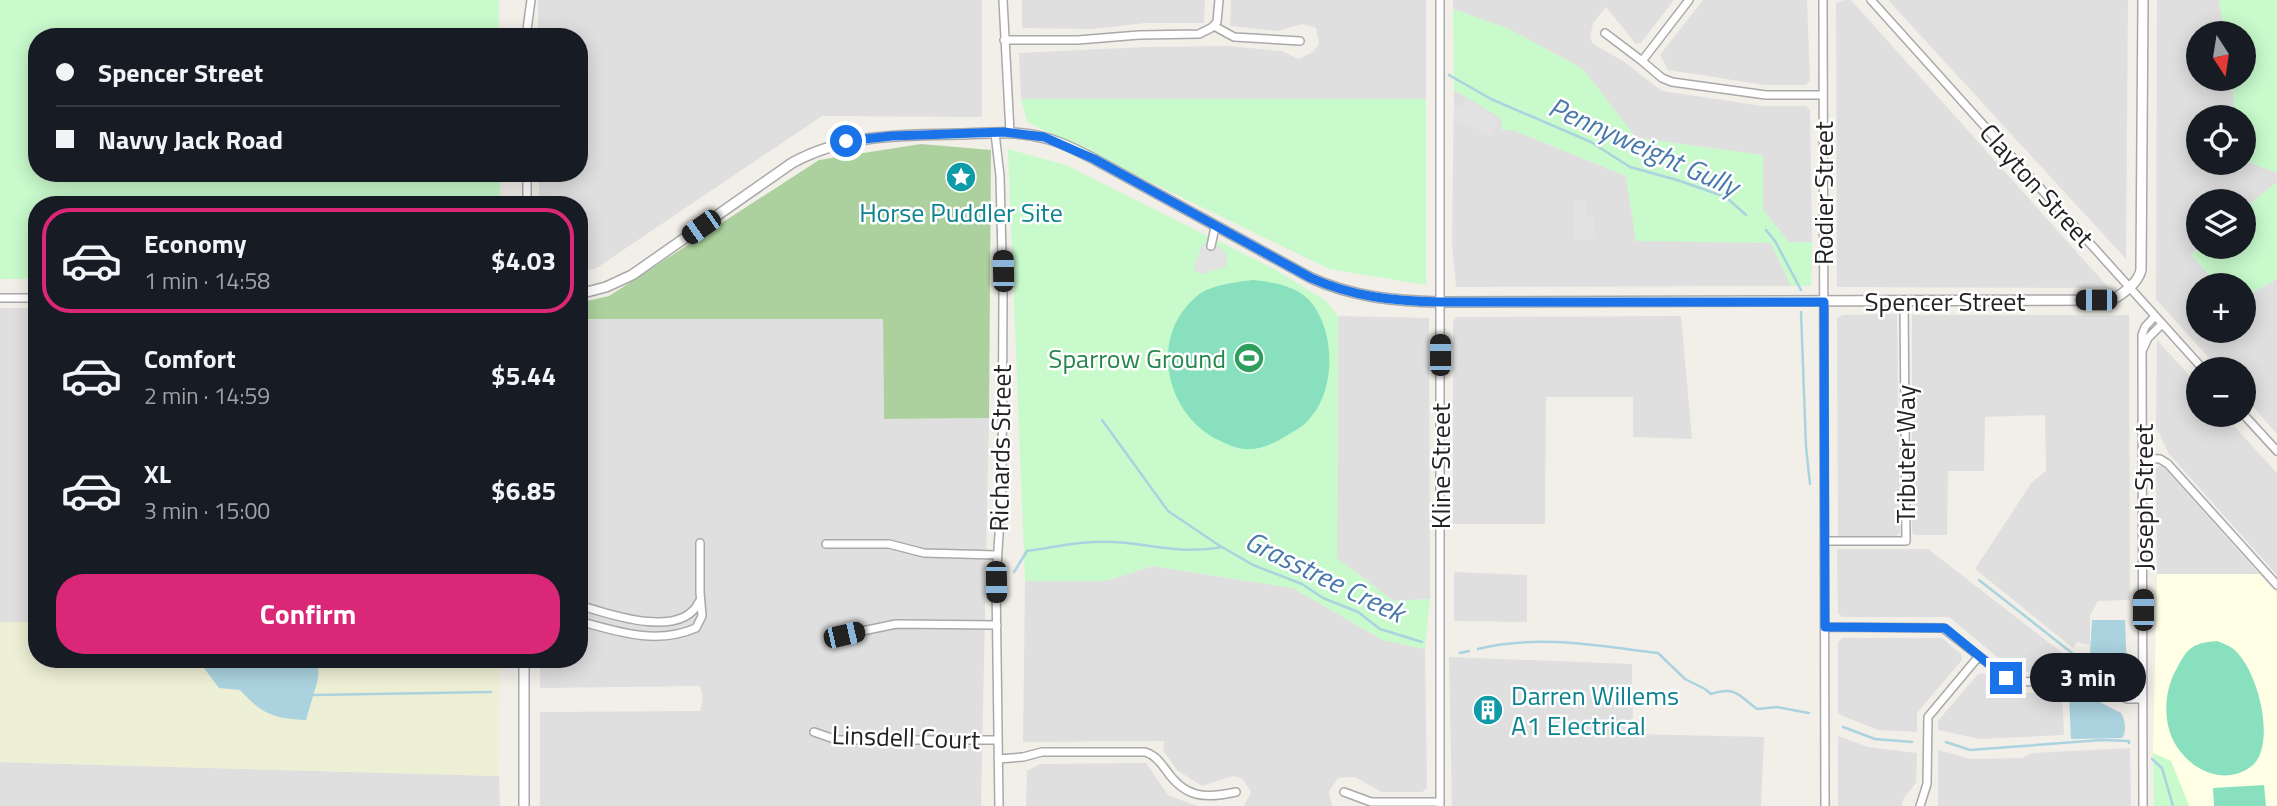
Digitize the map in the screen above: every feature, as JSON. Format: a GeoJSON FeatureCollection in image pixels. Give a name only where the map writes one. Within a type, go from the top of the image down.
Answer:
{"type":"FeatureCollection","features":[{"type":"Feature","properties":{"kind":"street"},"geometry":{"type":"LineString","coordinates":[[527,28],[531,0]]}},
{"type":"Feature","properties":{"kind":"street"},"geometry":{"type":"LineString","coordinates":[[1003,0],[1010,132]]}},
{"type":"Feature","properties":{"kind":"street"},"geometry":{"type":"LineString","coordinates":[[1004,40],[1194,35],[1214,26],[1218,17],[1219,0]]}},
{"type":"Feature","properties":{"kind":"street","name":"Kline Street"},"geometry":{"type":"LineString","coordinates":[[1440,0],[1440,804]]}},
{"type":"Feature","properties":{"kind":"street"},"geometry":{"type":"LineString","coordinates":[[1642,61],[1689,0]]}},
{"type":"Feature","properties":{"kind":"street","name":"Rodier Street"},"geometry":{"type":"LineString","coordinates":[[1823,0],[1825,806]]}},
{"type":"Feature","properties":{"kind":"street","name":"Clayton Street"},"geometry":{"type":"LineString","coordinates":[[1871,0],[2192,357]]}},
{"type":"Feature","properties":{"kind":"street"},"geometry":{"type":"LineString","coordinates":[[2130,288],[2140,276],[2142,267],[2143,0]]}},
{"type":"Feature","properties":{"kind":"street"},"geometry":{"type":"LineString","coordinates":[[1214,26],[1234,37],[1300,41]]}},
{"type":"Feature","properties":{"kind":"street"},"geometry":{"type":"LineString","coordinates":[[1605,33],[1662,78],[1672,82],[1766,96],[1823,95]]}},
{"type":"Feature","properties":{"kind":"street","name":"Spencer Street"},"geometry":{"type":"LineString","coordinates":[[588,292],[632,275],[792,163],[821,148],[853,140],[892,136],[1010,132],[1044,137],[1068,146],[1311,278],[1338,289],[1384,300],[2110,300],[2130,288]]}},
{"type":"Feature","properties":{"kind":"street","name":"Richards Street"},"geometry":{"type":"LineString","coordinates":[[995,133],[1000,176],[1003,294],[1003,487],[997,555],[999,806]]}},
{"type":"Feature","properties":{"kind":"street"},"geometry":{"type":"LineString","coordinates":[[1211,246],[1215,227]]}},
{"type":"Feature","properties":{"kind":"street"},"geometry":{"type":"LineString","coordinates":[[0,298],[28,298]]}},
{"type":"Feature","properties":{"kind":"street","name":"Tributer Way"},"geometry":{"type":"LineString","coordinates":[[1825,541],[1906,541],[1904,301]]}},
{"type":"Feature","properties":{"kind":"street","name":"Joseph Street"},"geometry":{"type":"LineString","coordinates":[[2143,806],[2142,331],[2155,316]]}},
{"type":"Feature","properties":{"kind":"street"},"geometry":{"type":"LineString","coordinates":[[2142,356],[2148,338],[2162,324]]}},
{"type":"Feature","properties":{"kind":"street"},"geometry":{"type":"LineString","coordinates":[[2255,427],[2277,452]]}},
{"type":"Feature","properties":{"kind":"street"},"geometry":{"type":"LineString","coordinates":[[2143,458],[2162,460],[2170,465],[2277,585]]}},
{"type":"Feature","properties":{"kind":"street"},"geometry":{"type":"LineString","coordinates":[[588,624],[623,634],[642,636],[662,636],[696,628],[702,620],[700,543]]}},
{"type":"Feature","properties":{"kind":"street"},"geometry":{"type":"LineString","coordinates":[[826,544],[889,544],[924,553],[997,555]]}},
{"type":"Feature","properties":{"kind":"street"},"geometry":{"type":"LineString","coordinates":[[588,608],[632,620],[657,622],[691,612],[698,605],[700,594]]}},
{"type":"Feature","properties":{"kind":"street"},"geometry":{"type":"LineString","coordinates":[[829,638],[896,624],[997,625]]}},
{"type":"Feature","properties":{"kind":"street"},"geometry":{"type":"LineString","coordinates":[[1825,627],[1943,628],[2012,682],[2086,680],[2126,698],[2143,699]]}},
{"type":"Feature","properties":{"kind":"street"},"geometry":{"type":"LineString","coordinates":[[1920,806],[1926,789],[1928,717],[1979,656]]}},
{"type":"Feature","properties":{"kind":"street"},"geometry":{"type":"LineString","coordinates":[[524,668],[524,806]]}},
{"type":"Feature","properties":{"kind":"street","name":"Linsdell Court"},"geometry":{"type":"LineString","coordinates":[[814,732],[837,740],[998,740]]}},
{"type":"Feature","properties":{"kind":"street"},"geometry":{"type":"LineString","coordinates":[[998,759],[1025,757],[1041,752],[1145,752],[1157,759],[1184,790],[1213,796],[1236,792]]}},
{"type":"Feature","properties":{"kind":"street"},"geometry":{"type":"LineString","coordinates":[[1344,792],[1371,802],[1440,804]]}},
{"type":"Feature","properties":{"kind":"shaded area"},"geometry":{"type":"Polygon","coordinates":[[[538,0],[982,0],[982,117],[822,116],[595,269],[588,269],[588,196],[539,196],[539,182],[588,182],[588,28],[538,28],[538,0]]]}},
{"type":"Feature","properties":{"kind":"shaded area"},"geometry":{"type":"Polygon","coordinates":[[[1022,0],[1205,0],[1204,23],[1145,23],[1093,29],[1022,28],[1022,0]]]}},
{"type":"Feature","properties":{"kind":"shaded area"},"geometry":{"type":"Polygon","coordinates":[[[1231,0],[1426,0],[1426,99],[1021,99],[1019,53],[1226,46],[1282,51],[1298,59],[1313,52],[1319,43],[1316,28],[1303,24],[1277,31],[1230,26],[1231,0]]]}},
{"type":"Feature","properties":{"kind":"shaded area"},"geometry":{"type":"Polygon","coordinates":[[[1453,0],[1674,0],[1641,43],[1636,44],[1606,7],[1593,23],[1590,38],[1593,44],[1623,61],[1662,91],[1763,106],[1806,106],[1810,110],[1812,242],[1789,242],[1763,210],[1763,155],[1636,138],[1583,69],[1509,29],[1453,9],[1453,0]]]}},
{"type":"Feature","properties":{"kind":"shaded area"},"geometry":{"type":"Polygon","coordinates":[[[1703,0],[1807,0],[1810,81],[1806,85],[1765,85],[1668,70],[1660,55],[1703,0]]]}},
{"type":"Feature","properties":{"kind":"shaded area"},"geometry":{"type":"Polygon","coordinates":[[[1851,0],[2107,288],[1837,287],[1836,3],[1851,0]]]}},
{"type":"Feature","properties":{"kind":"shaded area"},"geometry":{"type":"Polygon","coordinates":[[[1888,0],[2128,0],[2126,259],[1888,0]]]}},
{"type":"Feature","properties":{"kind":"shaded area"},"geometry":{"type":"Polygon","coordinates":[[[2157,0],[2219,0],[2223,21],[2186,21],[2186,91],[2233,91],[2234,105],[2186,105],[2186,175],[2256,175],[2256,165],[2277,173],[2277,182],[2256,199],[2256,189],[2186,189],[2186,259],[2195,259],[2208,273],[2186,273],[2186,332],[2156,299],[2157,0]]]}},
{"type":"Feature","properties":{"kind":"shaded area"},"geometry":{"type":"Polygon","coordinates":[[[1454,90],[1501,118],[1502,130],[1513,130],[1626,176],[1636,240],[1771,243],[1791,286],[1456,287],[1452,243],[1454,90]]]}},
{"type":"Feature","properties":{"kind":"shaded area"},"geometry":{"type":"Polygon","coordinates":[[[1466,99],[1500,119],[1490,137],[1467,124],[1454,123],[1454,105],[1462,106],[1466,99]]]}},
{"type":"Feature","properties":{"kind":"shaded area"},"geometry":{"type":"Polygon","coordinates":[[[1574,201],[1586,201],[1586,215],[1595,216],[1595,239],[1574,240],[1574,201]]]}},
{"type":"Feature","properties":{"kind":"shaded area"},"geometry":{"type":"Polygon","coordinates":[[[1203,244],[1220,247],[1227,255],[1227,266],[1203,274],[1195,271],[1194,265],[1203,244]]]}},
{"type":"Feature","properties":{"kind":"shaded area"},"geometry":{"type":"Polygon","coordinates":[[[2277,279],[2277,434],[2256,410],[2256,357],[2208,357],[2196,343],[2256,343],[2256,290],[2277,279]]]}},
{"type":"Feature","properties":{"kind":"shaded area"},"geometry":{"type":"Polygon","coordinates":[[[0,308],[28,308],[28,622],[0,622],[0,308]]]}},
{"type":"Feature","properties":{"kind":"shaded area"},"geometry":{"type":"Polygon","coordinates":[[[1897,314],[1900,533],[1896,536],[1838,537],[1837,319],[1842,315],[1897,314]]]}},
{"type":"Feature","properties":{"kind":"shaded area"},"geometry":{"type":"Polygon","coordinates":[[[1912,315],[2129,315],[2130,600],[2098,601],[2090,615],[2090,645],[2077,642],[2073,648],[1975,569],[2032,482],[2046,471],[2045,415],[1985,417],[1984,471],[1948,471],[1947,535],[1912,533],[1912,315]]]}},
{"type":"Feature","properties":{"kind":"shaded area"},"geometry":{"type":"Polygon","coordinates":[[[1338,316],[1429,318],[1430,599],[1393,601],[1337,558],[1338,316]]]}},
{"type":"Feature","properties":{"kind":"shaded area"},"geometry":{"type":"Polygon","coordinates":[[[1681,316],[1692,439],[1633,437],[1633,397],[1546,397],[1545,524],[1453,524],[1453,321],[1457,317],[1681,316]]]}},
{"type":"Feature","properties":{"kind":"shaded area"},"geometry":{"type":"Polygon","coordinates":[[[588,319],[883,319],[884,419],[989,418],[981,806],[540,806],[540,712],[700,711],[703,699],[700,686],[540,688],[540,668],[588,668],[588,319]]]}},
{"type":"Feature","properties":{"kind":"shaded area"},"geometry":{"type":"Polygon","coordinates":[[[2157,340],[2186,372],[2186,427],[2235,427],[2277,473],[2277,575],[2169,454],[2156,427],[2157,340]]]}},
{"type":"Feature","properties":{"kind":"shaded area"},"geometry":{"type":"Polygon","coordinates":[[[2162,465],[2259,574],[2157,574],[2156,468],[2162,465]]]}},
{"type":"Feature","properties":{"kind":"shaded area"},"geometry":{"type":"Polygon","coordinates":[[[1837,549],[1928,549],[2065,655],[2054,671],[2015,672],[1949,617],[1842,617],[1838,613],[1837,549]]]}},
{"type":"Feature","properties":{"kind":"shaded area"},"geometry":{"type":"Polygon","coordinates":[[[1152,566],[1293,588],[1383,640],[1425,649],[1427,788],[1422,792],[1381,792],[1355,777],[1338,778],[1329,791],[1332,806],[1244,806],[1251,792],[1242,778],[1233,776],[1202,786],[1177,770],[1163,750],[1164,741],[1023,742],[1025,581],[1106,581],[1152,566]]]}},
{"type":"Feature","properties":{"kind":"shaded area"},"geometry":{"type":"Polygon","coordinates":[[[1454,572],[1527,575],[1527,622],[1454,621],[1454,572]]]}},
{"type":"Feature","properties":{"kind":"shaded area"},"geometry":{"type":"Polygon","coordinates":[[[2157,574],[2259,574],[2277,594],[2277,806],[2189,806],[2171,761],[2153,753],[2157,574]]]}},
{"type":"Feature","properties":{"kind":"shaded area"},"geometry":{"type":"Polygon","coordinates":[[[0,622],[28,622],[28,668],[500,668],[499,776],[0,762],[0,622]]]}},
{"type":"Feature","properties":{"kind":"shaded area"},"geometry":{"type":"Polygon","coordinates":[[[1842,638],[1942,638],[1961,654],[1962,660],[1917,713],[1917,732],[1878,730],[1838,714],[1838,642],[1842,638]]]}},
{"type":"Feature","properties":{"kind":"shaded area"},"geometry":{"type":"Polygon","coordinates":[[[1449,657],[1632,664],[1633,734],[1764,737],[1761,806],[1452,806],[1449,657]]]}},
{"type":"Feature","properties":{"kind":"shaded area"},"geometry":{"type":"Polygon","coordinates":[[[1984,673],[2008,694],[2062,691],[2064,735],[1980,739],[1938,730],[1938,721],[1978,674],[1984,673]]]}},
{"type":"Feature","properties":{"kind":"shaded area"},"geometry":{"type":"Polygon","coordinates":[[[1838,736],[1868,747],[1917,753],[1916,783],[1901,806],[1838,806],[1838,736]]]}},
{"type":"Feature","properties":{"kind":"shaded area"},"geometry":{"type":"Polygon","coordinates":[[[2130,748],[2131,806],[1938,806],[1938,750],[1971,759],[2022,758],[2033,753],[2130,748]]]}},
{"type":"Feature","properties":{"kind":"shaded area"},"geometry":{"type":"Polygon","coordinates":[[[0,762],[499,776],[500,806],[0,806],[0,762]]]}},
{"type":"Feature","properties":{"kind":"shaded area"},"geometry":{"type":"Polygon","coordinates":[[[1146,763],[1168,795],[1197,806],[1026,806],[1027,771],[1040,764],[1146,763]]]}},
{"type":"Feature","properties":{"kind":"green space"},"geometry":{"type":"Polygon","coordinates":[[[0,0],[499,0],[499,28],[28,28],[28,182],[500,182],[500,196],[28,196],[28,279],[0,279],[0,0]]]}},
{"type":"Feature","properties":{"kind":"green space"},"geometry":{"type":"Polygon","coordinates":[[[2219,0],[2277,0],[2277,173],[2256,165],[2256,105],[2234,105],[2233,91],[2256,91],[2256,21],[2223,21],[2219,0]]]}},
{"type":"Feature","properties":{"kind":"green space"},"geometry":{"type":"Polygon","coordinates":[[[1453,9],[1509,29],[1583,69],[1636,138],[1763,155],[1763,210],[1789,242],[1812,242],[1811,286],[1791,286],[1771,243],[1636,241],[1626,176],[1513,130],[1502,130],[1501,118],[1454,90],[1453,9]]]}},
{"type":"Feature","properties":{"kind":"green space"},"geometry":{"type":"Polygon","coordinates":[[[1021,99],[1426,99],[1426,285],[1329,269],[1027,122],[1021,99]]]}},
{"type":"Feature","properties":{"kind":"green space"},"geometry":{"type":"Polygon","coordinates":[[[921,144],[991,150],[989,418],[884,419],[883,319],[588,319],[588,301],[609,296],[819,160],[921,144]]]}},
{"type":"Feature","properties":{"kind":"green space"},"geometry":{"type":"Polygon","coordinates":[[[1008,149],[1066,165],[1276,270],[1326,301],[1338,316],[1337,558],[1393,601],[1430,599],[1425,649],[1383,640],[1293,588],[1152,566],[1106,581],[1025,581],[1008,149]]]}},
{"type":"Feature","properties":{"kind":"green space"},"geometry":{"type":"Polygon","coordinates":[[[2277,182],[2277,279],[2256,290],[2256,273],[2208,273],[2195,259],[2256,259],[2256,199],[2277,182]]]}},
{"type":"Feature","properties":{"kind":"green space","name":"Sparrow Ground"},"geometry":{"type":"Polygon","coordinates":[[[1253,280],[1292,289],[1311,302],[1325,328],[1329,360],[1325,391],[1308,420],[1272,443],[1246,449],[1216,439],[1198,426],[1184,410],[1174,392],[1168,351],[1172,331],[1182,312],[1197,296],[1216,287],[1253,280]]]}},
{"type":"Feature","properties":{"kind":"green space"},"geometry":{"type":"Polygon","coordinates":[[[2217,641],[2232,648],[2249,671],[2261,705],[2263,723],[2260,754],[2253,765],[2240,773],[2227,775],[2213,774],[2189,761],[2172,738],[2167,718],[2169,688],[2185,655],[2192,647],[2217,641]]]}},
{"type":"Feature","properties":{"kind":"green space"},"geometry":{"type":"Polygon","coordinates":[[[2153,753],[2171,761],[2189,806],[2154,806],[2153,753]]]}},
{"type":"Feature","properties":{"kind":"green space"},"geometry":{"type":"Polygon","coordinates":[[[2264,785],[2266,806],[2214,806],[2213,788],[2264,785]]]}},
{"type":"Feature","properties":{"kind":"water"},"geometry":{"type":"Polygon","coordinates":[[[2092,620],[2125,620],[2127,672],[2090,654],[2092,620]]]}},
{"type":"Feature","properties":{"kind":"water"},"geometry":{"type":"Polygon","coordinates":[[[204,668],[319,668],[306,720],[269,714],[240,690],[219,688],[204,668]]]}},
{"type":"Feature","properties":{"kind":"water"},"geometry":{"type":"Polygon","coordinates":[[[2084,694],[2121,713],[2125,726],[2122,738],[2071,739],[2069,696],[2084,694]]]}},
{"type":"Feature","properties":{"kind":"waterway","name":"Pennyweight Gully"},"geometry":{"type":"LineString","coordinates":[[1449,75],[1491,99],[1591,142],[1630,167],[1726,197],[1746,215]]}},
{"type":"Feature","properties":{"kind":"waterway","name":"Pennyweight Gully"},"geometry":{"type":"LineString","coordinates":[[1766,230],[1775,241],[1801,290]]}},
{"type":"Feature","properties":{"kind":"waterway","name":"Pennyweight Gully"},"geometry":{"type":"LineString","coordinates":[[1801,312],[1810,484]]}},
{"type":"Feature","properties":{"kind":"waterway"},"geometry":{"type":"LineString","coordinates":[[1102,420],[1168,511],[1220,546]]}},
{"type":"Feature","properties":{"kind":"waterway","name":"Grasstree Creek"},"geometry":{"type":"LineString","coordinates":[[1014,572],[1027,551],[1082,543],[1114,542],[1194,550],[1222,547],[1253,565],[1302,584],[1323,598],[1358,612],[1380,629],[1422,642]]}},
{"type":"Feature","properties":{"kind":"waterway","name":"Pennyweight Gully"},"geometry":{"type":"LineString","coordinates":[[1979,580],[2081,660],[2122,682],[2123,686]]}},
{"type":"Feature","properties":{"kind":"waterway","name":"Grasstree Creek"},"geometry":{"type":"LineString","coordinates":[[1478,649],[1522,642],[1545,642],[1658,653],[1685,679],[1711,694],[1726,691],[1736,693],[1757,709],[1777,707],[1809,713]]}},
{"type":"Feature","properties":{"kind":"waterway","name":"Grasstree Creek"},"geometry":{"type":"LineString","coordinates":[[1460,653],[1469,651]]}},
{"type":"Feature","properties":{"kind":"waterway"},"geometry":{"type":"LineString","coordinates":[[314,695],[491,692]]}},
{"type":"Feature","properties":{"kind":"waterway","name":"Grasstree Creek"},"geometry":{"type":"LineString","coordinates":[[1843,727],[1875,739],[1912,742]]}},
{"type":"Feature","properties":{"kind":"waterway","name":"Grasstree Creek"},"geometry":{"type":"LineString","coordinates":[[1946,742],[1970,750],[2102,740],[2129,743]]}},
{"type":"Feature","properties":{"kind":"waterway","name":"Pennyweight Gully"},"geometry":{"type":"LineString","coordinates":[[2152,759],[2162,768],[2173,806]]}},
{"type":"Feature","properties":{"kind":"place","name":"Horse Puddler Site"},"geometry":{"type":"Point","coordinates":[961,177]}},
{"type":"Feature","properties":{"kind":"place","name":"Sparrow Ground"},"geometry":{"type":"Point","coordinates":[1249,358]}},
{"type":"Feature","properties":{"kind":"place","name":"Darren Willems A1 Electrical"},"geometry":{"type":"Point","coordinates":[1488,710]}},
{"type":"Feature","properties":{"kind":"route"},"geometry":{"type":"LineString","coordinates":[[846,141],[892,136],[1004,132],[1044,137],[1094,159],[1311,278],[1356,295],[1377,299],[1440,302],[1824,302],[1825,627],[1945,628],[2006,678]]}}]}
